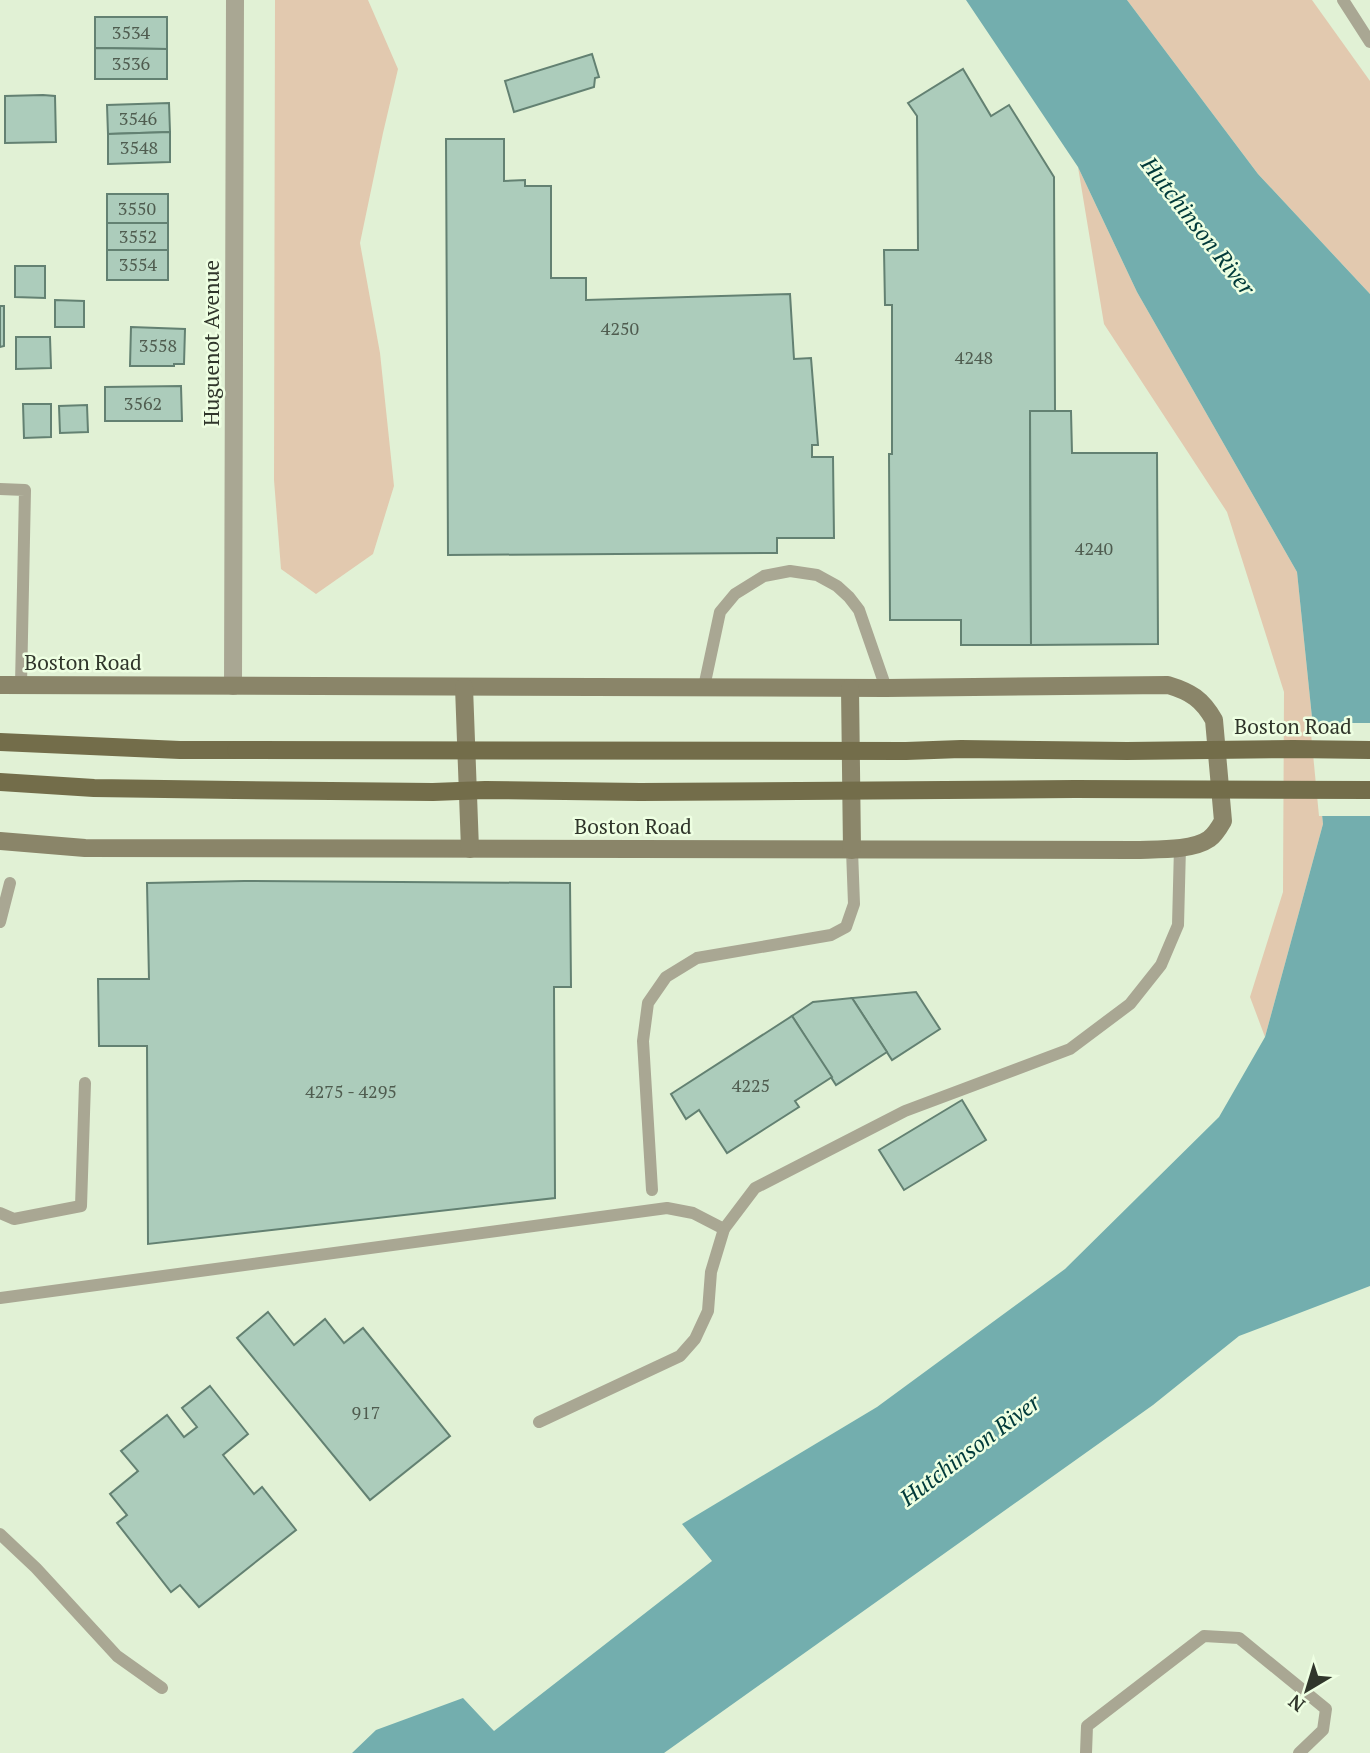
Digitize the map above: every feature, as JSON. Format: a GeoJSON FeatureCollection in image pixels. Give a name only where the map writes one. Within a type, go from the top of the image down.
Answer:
{"type":"FeatureCollection","features":[{"type":"Feature","properties":{"kind":"main road","name":"Boston Road"},"geometry":{"type":"LineString","coordinates":[[0,742],[180,750],[1370,750]]}},
{"type":"Feature","properties":{"kind":"main road","name":"Boston Road"},"geometry":{"type":"LineString","coordinates":[[0,782],[94,788],[235,790],[1370,790]]}},
{"type":"Feature","properties":{"kind":"street","name":"Huguenot Avenue"},"geometry":{"type":"LineString","coordinates":[[233,686],[235,0]]}},
{"type":"Feature","properties":{"kind":"street","name":"Boston Road"},"geometry":{"type":"LineString","coordinates":[[0,685],[849,688],[1168,685],[1197,698],[1206,706],[1214,720],[1223,821],[1210,839],[1197,845],[1135,850],[85,848],[0,841]]}},
{"type":"Feature","properties":{"kind":"street"},"geometry":{"type":"LineString","coordinates":[[464,687],[470,849]]}},
{"type":"Feature","properties":{"kind":"street"},"geometry":{"type":"LineString","coordinates":[[849,688],[852,850]]}},
{"type":"Feature","properties":{"kind":"lane"},"geometry":{"type":"LineString","coordinates":[[1343,0],[1370,42]]}},
{"type":"Feature","properties":{"kind":"lane"},"geometry":{"type":"LineString","coordinates":[[0,489],[25,490],[21,685]]}},
{"type":"Feature","properties":{"kind":"lane"},"geometry":{"type":"LineString","coordinates":[[704,687],[720,612],[735,594],[764,576],[790,571],[817,575],[837,586],[849,597],[859,610],[886,688]]}},
{"type":"Feature","properties":{"kind":"lane"},"geometry":{"type":"LineString","coordinates":[[539,1422],[680,1356],[695,1339],[708,1311],[711,1272],[724,1229],[755,1188],[905,1111],[1070,1049],[1130,1004],[1161,965],[1178,925],[1180,847]]}},
{"type":"Feature","properties":{"kind":"lane"},"geometry":{"type":"LineString","coordinates":[[652,1190],[643,1041],[648,1003],[666,977],[697,958],[822,937],[846,927],[854,904],[852,850]]}},
{"type":"Feature","properties":{"kind":"lane"},"geometry":{"type":"LineString","coordinates":[[0,922],[10,883]]}},
{"type":"Feature","properties":{"kind":"lane"},"geometry":{"type":"LineString","coordinates":[[0,1213],[14,1219],[81,1206],[85,1083]]}},
{"type":"Feature","properties":{"kind":"lane"},"geometry":{"type":"LineString","coordinates":[[0,1298],[667,1208],[693,1213],[724,1229]]}},
{"type":"Feature","properties":{"kind":"lane"},"geometry":{"type":"LineString","coordinates":[[0,1534],[36,1568],[117,1656],[162,1688]]}},
{"type":"Feature","properties":{"kind":"lane"},"geometry":{"type":"LineString","coordinates":[[1086,1753],[1087,1726],[1205,1636],[1239,1638],[1326,1709],[1323,1730],[1299,1753]]}},
{"type":"Feature","properties":{"kind":"shaded area"},"geometry":{"type":"Polygon","coordinates":[[[275,0],[368,0],[398,69],[360,243],[380,353],[394,486],[373,554],[316,594],[281,569],[274,480],[275,0]]]}},
{"type":"Feature","properties":{"kind":"shaded area"},"geometry":{"type":"Polygon","coordinates":[[[1127,0],[1312,0],[1370,81],[1370,294],[1258,174],[1127,0]]]}},
{"type":"Feature","properties":{"kind":"shaded area"},"geometry":{"type":"Polygon","coordinates":[[[1078,167],[1137,292],[1297,572],[1323,824],[1265,1037],[1250,997],[1283,892],[1284,692],[1227,512],[1104,324],[1078,167]]]}},
{"type":"Feature","properties":{"kind":"water","name":"Hutchinson River"},"geometry":{"type":"Polygon","coordinates":[[[966,0],[1127,0],[1258,174],[1370,294],[1370,1286],[1239,1336],[1153,1405],[664,1753],[352,1753],[376,1730],[463,1698],[494,1731],[712,1561],[682,1524],[877,1407],[1065,1269],[1219,1117],[1265,1037],[1323,824],[1297,572],[1137,292],[1078,167],[966,0]]]}},
{"type":"Feature","properties":{"kind":"pier"},"geometry":{"type":"Polygon","coordinates":[[[1310,723],[1370,723],[1370,816],[1319,816],[1310,723]]]}},
{"type":"Feature","properties":{"kind":"building"},"geometry":{"type":"Polygon","coordinates":[[[95,17],[167,17],[167,49],[95,48],[95,17]]]}},
{"type":"Feature","properties":{"kind":"building"},"geometry":{"type":"Polygon","coordinates":[[[95,48],[167,49],[167,79],[95,79],[95,48]]]}},
{"type":"Feature","properties":{"kind":"building"},"geometry":{"type":"Polygon","coordinates":[[[592,54],[599,77],[595,78],[594,87],[514,112],[505,81],[592,54]]]}},
{"type":"Feature","properties":{"kind":"building"},"geometry":{"type":"Polygon","coordinates":[[[963,69],[991,116],[1009,105],[1054,177],[1055,411],[1030,411],[1031,645],[961,645],[961,620],[890,620],[892,305],[885,305],[884,250],[918,250],[917,116],[908,103],[963,69]]]}},
{"type":"Feature","properties":{"kind":"building"},"geometry":{"type":"Polygon","coordinates":[[[5,96],[55,96],[56,142],[5,143],[5,96]]]}},
{"type":"Feature","properties":{"kind":"building"},"geometry":{"type":"Polygon","coordinates":[[[169,103],[170,132],[108,134],[107,105],[169,103]]]}},
{"type":"Feature","properties":{"kind":"building"},"geometry":{"type":"Polygon","coordinates":[[[170,132],[170,162],[108,164],[108,134],[170,132]]]}},
{"type":"Feature","properties":{"kind":"building"},"geometry":{"type":"Polygon","coordinates":[[[446,139],[504,139],[504,181],[525,180],[525,186],[551,186],[551,278],[586,278],[586,300],[790,294],[794,359],[811,358],[818,445],[812,445],[812,457],[833,457],[834,538],[777,538],[777,553],[448,555],[446,139]]]}},
{"type":"Feature","properties":{"kind":"building"},"geometry":{"type":"Polygon","coordinates":[[[107,194],[168,194],[168,223],[107,223],[107,194]]]}},
{"type":"Feature","properties":{"kind":"building"},"geometry":{"type":"Polygon","coordinates":[[[107,223],[168,223],[168,250],[107,250],[107,223]]]}},
{"type":"Feature","properties":{"kind":"building"},"geometry":{"type":"Polygon","coordinates":[[[107,250],[168,250],[168,280],[107,280],[107,250]]]}},
{"type":"Feature","properties":{"kind":"building"},"geometry":{"type":"Polygon","coordinates":[[[15,266],[45,266],[45,298],[15,297],[15,266]]]}},
{"type":"Feature","properties":{"kind":"building"},"geometry":{"type":"Polygon","coordinates":[[[55,300],[84,301],[84,327],[55,327],[55,300]]]}},
{"type":"Feature","properties":{"kind":"building"},"geometry":{"type":"Polygon","coordinates":[[[0,306],[4,306],[4,346],[0,347],[0,306]]]}},
{"type":"Feature","properties":{"kind":"building"},"geometry":{"type":"Polygon","coordinates":[[[131,327],[185,329],[184,364],[130,366],[131,327]]]}},
{"type":"Feature","properties":{"kind":"building"},"geometry":{"type":"Polygon","coordinates":[[[16,337],[50,337],[51,368],[16,369],[16,337]]]}},
{"type":"Feature","properties":{"kind":"building"},"geometry":{"type":"Polygon","coordinates":[[[181,386],[182,421],[105,421],[105,387],[181,386]]]}},
{"type":"Feature","properties":{"kind":"building"},"geometry":{"type":"Polygon","coordinates":[[[23,404],[51,404],[51,437],[24,438],[23,404]]]}},
{"type":"Feature","properties":{"kind":"building"},"geometry":{"type":"Polygon","coordinates":[[[87,405],[88,432],[60,433],[59,406],[87,405]]]}},
{"type":"Feature","properties":{"kind":"building"},"geometry":{"type":"Polygon","coordinates":[[[1030,411],[1071,411],[1072,453],[1157,453],[1158,644],[1031,645],[1030,411]]]}},
{"type":"Feature","properties":{"kind":"building"},"geometry":{"type":"Polygon","coordinates":[[[147,883],[570,883],[571,987],[554,987],[555,1198],[148,1244],[147,1046],[99,1046],[98,979],[149,979],[147,883]]]}},
{"type":"Feature","properties":{"kind":"building"},"geometry":{"type":"Polygon","coordinates":[[[916,992],[940,1029],[892,1060],[852,998],[916,992]]]}},
{"type":"Feature","properties":{"kind":"building"},"geometry":{"type":"Polygon","coordinates":[[[852,998],[887,1052],[836,1085],[792,1016],[813,1002],[852,998]]]}},
{"type":"Feature","properties":{"kind":"building"},"geometry":{"type":"Polygon","coordinates":[[[792,1016],[832,1077],[795,1101],[799,1107],[727,1153],[699,1110],[686,1119],[671,1094],[792,1016]]]}},
{"type":"Feature","properties":{"kind":"building"},"geometry":{"type":"Polygon","coordinates":[[[962,1100],[986,1140],[904,1190],[879,1150],[962,1100]]]}},
{"type":"Feature","properties":{"kind":"building"},"geometry":{"type":"Polygon","coordinates":[[[268,1312],[294,1345],[325,1319],[344,1343],[363,1328],[450,1436],[370,1500],[237,1338],[268,1312]]]}},
{"type":"Feature","properties":{"kind":"building"},"geometry":{"type":"Polygon","coordinates":[[[210,1386],[248,1434],[223,1455],[254,1494],[262,1487],[296,1530],[199,1607],[180,1585],[171,1592],[117,1523],[127,1515],[110,1494],[138,1471],[121,1451],[167,1415],[184,1437],[197,1427],[182,1408],[210,1386]]]}}]}
